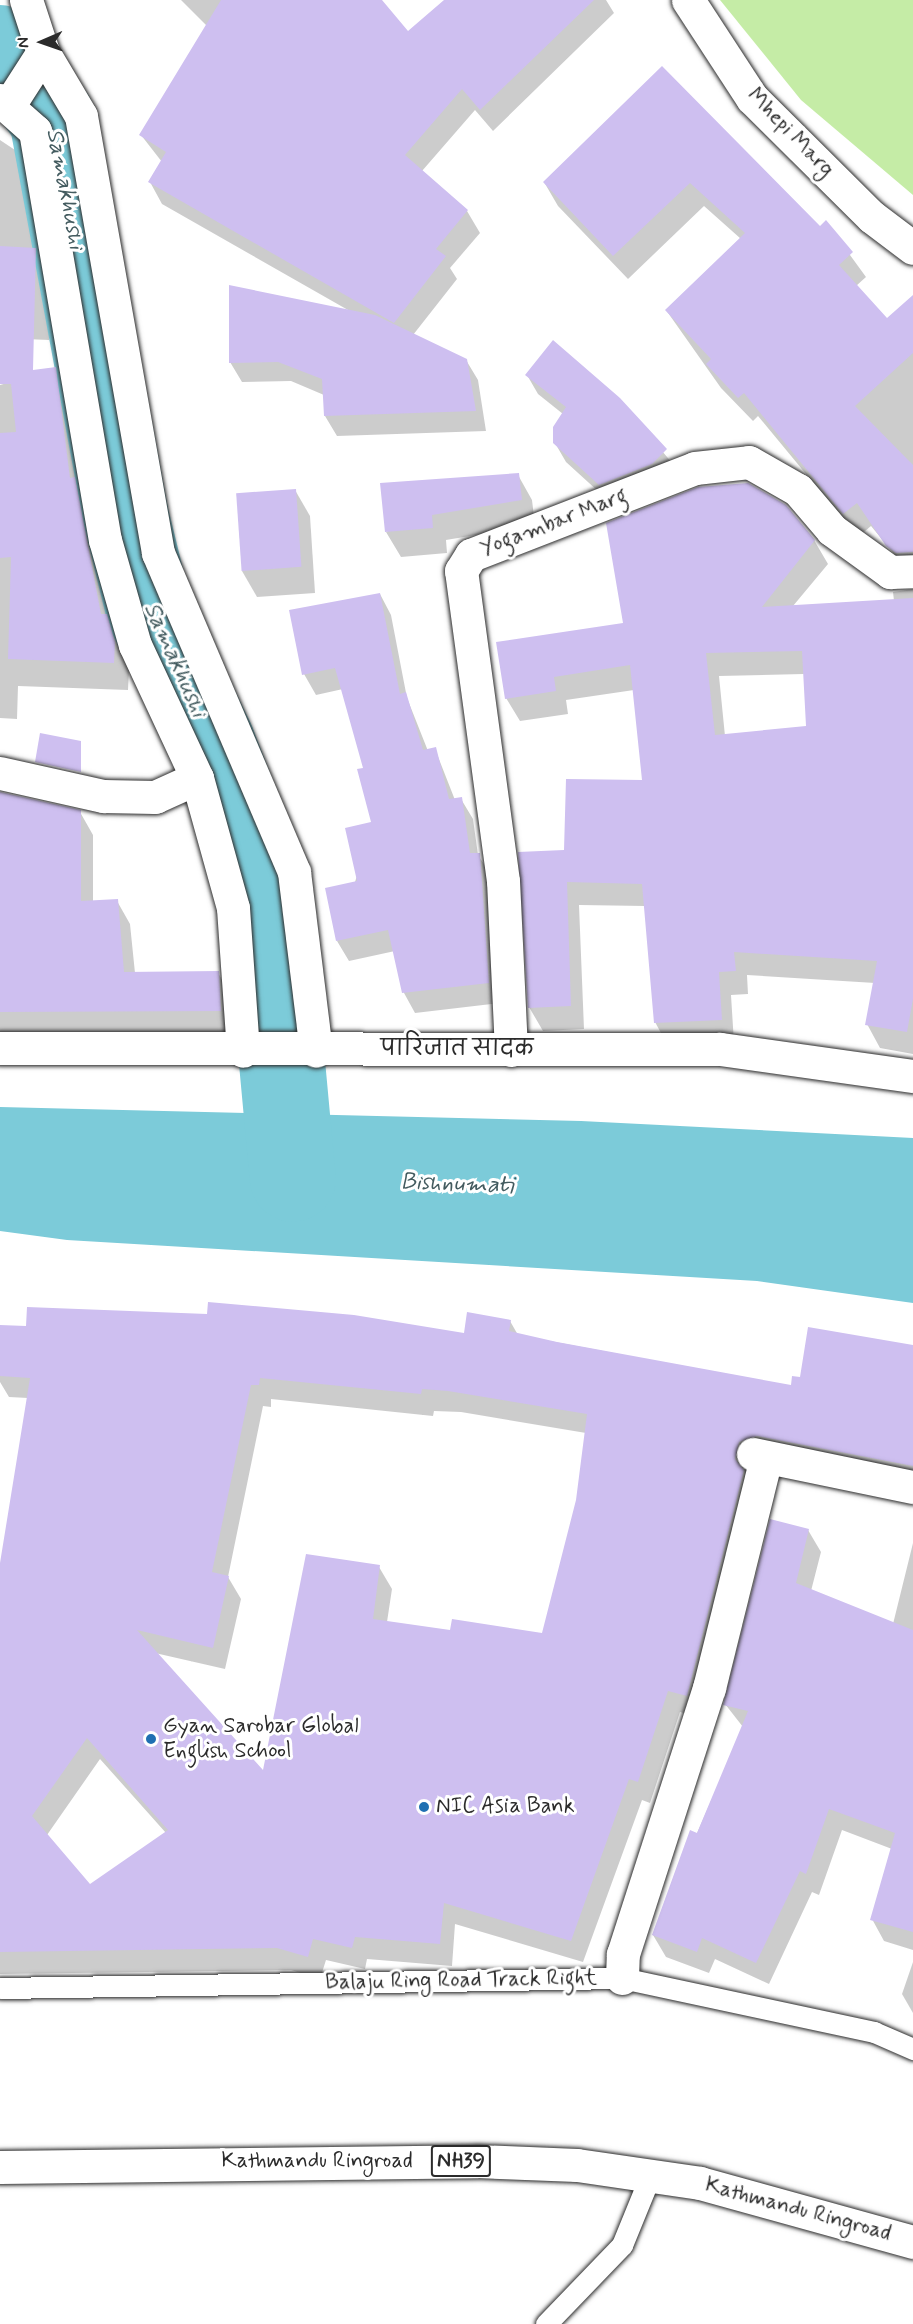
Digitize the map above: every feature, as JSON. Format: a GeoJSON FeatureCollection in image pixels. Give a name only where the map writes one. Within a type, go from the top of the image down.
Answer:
{"type":"FeatureCollection","features":[{"type":"Feature","properties":{"kind":"main road"},"geometry":{"type":"LineString","coordinates":[[26,0],[38,56],[81,116],[158,553],[294,872],[309,1051]]}},
{"type":"Feature","properties":{"kind":"main road","name":"Mhepi Marg"},"geometry":{"type":"LineString","coordinates":[[688,0],[752,98],[872,217],[913,248]]}},
{"type":"Feature","properties":{"kind":"main road"},"geometry":{"type":"LineString","coordinates":[[38,56],[7,101],[35,131],[105,540],[135,645],[197,778],[233,908],[246,1051]]}},
{"type":"Feature","properties":{"kind":"main road","name":"Yogambar Marg"},"geometry":{"type":"LineString","coordinates":[[511,1050],[503,881],[461,571],[471,555],[695,468],[748,462],[798,490],[832,530],[890,572],[913,571]]}},
{"type":"Feature","properties":{"kind":"main road"},"geometry":{"type":"LineString","coordinates":[[0,774],[103,796],[155,797],[197,778]]}},
{"type":"Feature","properties":{"kind":"main road","name":"पारिजात सादक"},"geometry":{"type":"LineString","coordinates":[[0,1048],[246,1051],[720,1049],[913,1076]]}},
{"type":"Feature","properties":{"kind":"main road"},"geometry":{"type":"LineString","coordinates":[[622,1978],[622,1954],[709,1688],[760,1456],[913,1487]]}},
{"type":"Feature","properties":{"kind":"main road","name":"Kathmandu Ringroad"},"geometry":{"type":"LineString","coordinates":[[0,2168],[477,2161],[651,2174],[753,2195],[913,2242]]}},
{"type":"Feature","properties":{"kind":"lane","name":"Balaju Ring Road Track Right"},"geometry":{"type":"LineString","coordinates":[[0,1988],[622,1978],[874,2032],[913,2049]]}},
{"type":"Feature","properties":{"kind":"lane"},"geometry":{"type":"LineString","coordinates":[[546,2324],[622,2245],[651,2174]]}},
{"type":"Feature","properties":{"kind":"green space"},"geometry":{"type":"Polygon","coordinates":[[[720,0],[913,0],[913,195],[801,100],[720,0]]]}},
{"type":"Feature","properties":{"kind":"water","name":"Bishnumati"},"geometry":{"type":"Polygon","coordinates":[[[0,1107],[581,1121],[913,1138],[913,1303],[757,1281],[67,1240],[0,1231],[0,1107]]]}},
{"type":"Feature","properties":{"kind":"building"},"geometry":{"type":"Polygon","coordinates":[[[221,0],[382,0],[408,31],[444,0],[594,0],[480,110],[462,89],[405,155],[468,210],[436,249],[446,256],[394,323],[148,182],[166,152],[139,135],[221,0]]]}},
{"type":"Feature","properties":{"kind":"building"},"geometry":{"type":"Polygon","coordinates":[[[662,66],[820,226],[826,220],[853,252],[839,265],[887,318],[913,295],[913,353],[855,406],[913,465],[913,552],[896,553],[886,546],[857,503],[843,514],[744,393],[738,398],[706,364],[711,359],[665,310],[745,233],[690,183],[613,256],[543,182],[662,66]]]}},
{"type":"Feature","properties":{"kind":"building"},"geometry":{"type":"Polygon","coordinates":[[[0,246],[36,248],[33,370],[56,367],[70,478],[75,477],[101,614],[107,614],[115,642],[114,663],[8,659],[11,557],[0,558],[0,433],[16,432],[11,384],[0,384],[0,246]]]}},
{"type":"Feature","properties":{"kind":"building"},"geometry":{"type":"Polygon","coordinates":[[[229,285],[375,315],[467,359],[476,411],[324,416],[322,379],[278,362],[229,363],[229,285]]]}},
{"type":"Feature","properties":{"kind":"building"},"geometry":{"type":"Polygon","coordinates":[[[553,340],[620,398],[667,449],[652,464],[599,485],[553,443],[553,427],[566,407],[525,375],[553,340]]]}},
{"type":"Feature","properties":{"kind":"building"},"geometry":{"type":"Polygon","coordinates":[[[519,473],[522,500],[432,515],[433,528],[385,532],[380,483],[519,473]]]}},
{"type":"Feature","properties":{"kind":"building"},"geometry":{"type":"Polygon","coordinates":[[[748,483],[786,505],[815,540],[762,607],[913,598],[913,999],[907,1032],[865,1025],[877,961],[734,952],[736,971],[719,972],[722,1020],[654,1023],[642,884],[567,882],[571,1006],[528,1008],[518,852],[564,850],[566,779],[642,780],[630,665],[554,677],[556,691],[505,699],[496,642],[623,623],[606,523],[698,487],[748,483]],[[802,651],[706,653],[715,735],[806,726],[802,651]]]}},
{"type":"Feature","properties":{"kind":"building"},"geometry":{"type":"Polygon","coordinates":[[[296,489],[301,567],[242,571],[236,493],[296,489]]]}},
{"type":"Feature","properties":{"kind":"building"},"geometry":{"type":"Polygon","coordinates":[[[380,593],[400,694],[406,692],[423,750],[436,747],[449,799],[462,797],[470,853],[480,853],[489,983],[402,993],[388,930],[336,941],[325,888],[357,881],[345,828],[371,822],[357,769],[363,768],[335,668],[302,675],[289,610],[380,593]]]}},
{"type":"Feature","properties":{"kind":"building"},"geometry":{"type":"Polygon","coordinates":[[[40,733],[81,741],[81,772],[35,762],[40,733]]]}},
{"type":"Feature","properties":{"kind":"building"},"geometry":{"type":"Polygon","coordinates":[[[0,792],[81,810],[81,901],[118,899],[124,972],[219,971],[221,1011],[0,1012],[0,792]]]}},
{"type":"Feature","properties":{"kind":"building"},"geometry":{"type":"Polygon","coordinates":[[[208,1302],[354,1315],[464,1333],[467,1312],[511,1320],[509,1331],[557,1342],[791,1385],[792,1376],[800,1377],[808,1327],[913,1345],[913,1466],[757,1436],[739,1442],[735,1459],[744,1470],[687,1696],[668,1691],[638,1782],[629,1779],[571,1941],[444,1903],[440,1944],[355,1937],[352,1948],[313,1939],[308,1957],[277,1948],[0,1952],[0,1563],[30,1378],[0,1376],[0,1325],[26,1326],[27,1307],[207,1314],[208,1302]],[[260,1378],[259,1385],[251,1385],[212,1572],[229,1576],[213,1648],[137,1630],[263,1770],[306,1554],[380,1565],[373,1619],[450,1630],[452,1619],[542,1633],[576,1500],[587,1414],[448,1391],[422,1389],[421,1394],[260,1378]],[[87,1738],[32,1816],[90,1884],[168,1830],[87,1738]]]}},
{"type":"Feature","properties":{"kind":"building"},"geometry":{"type":"Polygon","coordinates":[[[770,1519],[809,1529],[796,1583],[913,1630],[913,1932],[870,1920],[895,1833],[829,1809],[806,1874],[800,1871],[756,1963],[702,1938],[697,1952],[652,1935],[690,1830],[697,1833],[748,1711],[723,1705],[770,1519]]]}},
{"type":"Feature","properties":{"kind":"waterway","name":"Samakhushi"},"geometry":{"type":"LineString","coordinates":[[0,48],[52,118],[125,513],[149,611],[212,742],[265,879],[293,1179]]}},
{"type":"Feature","properties":{"kind":"place","name":"Gyan Sarobar Global English School"},"geometry":{"type":"Point","coordinates":[151,1739]}},
{"type":"Feature","properties":{"kind":"place","name":"NIC Asia Bank"},"geometry":{"type":"Point","coordinates":[424,1807]}}]}
